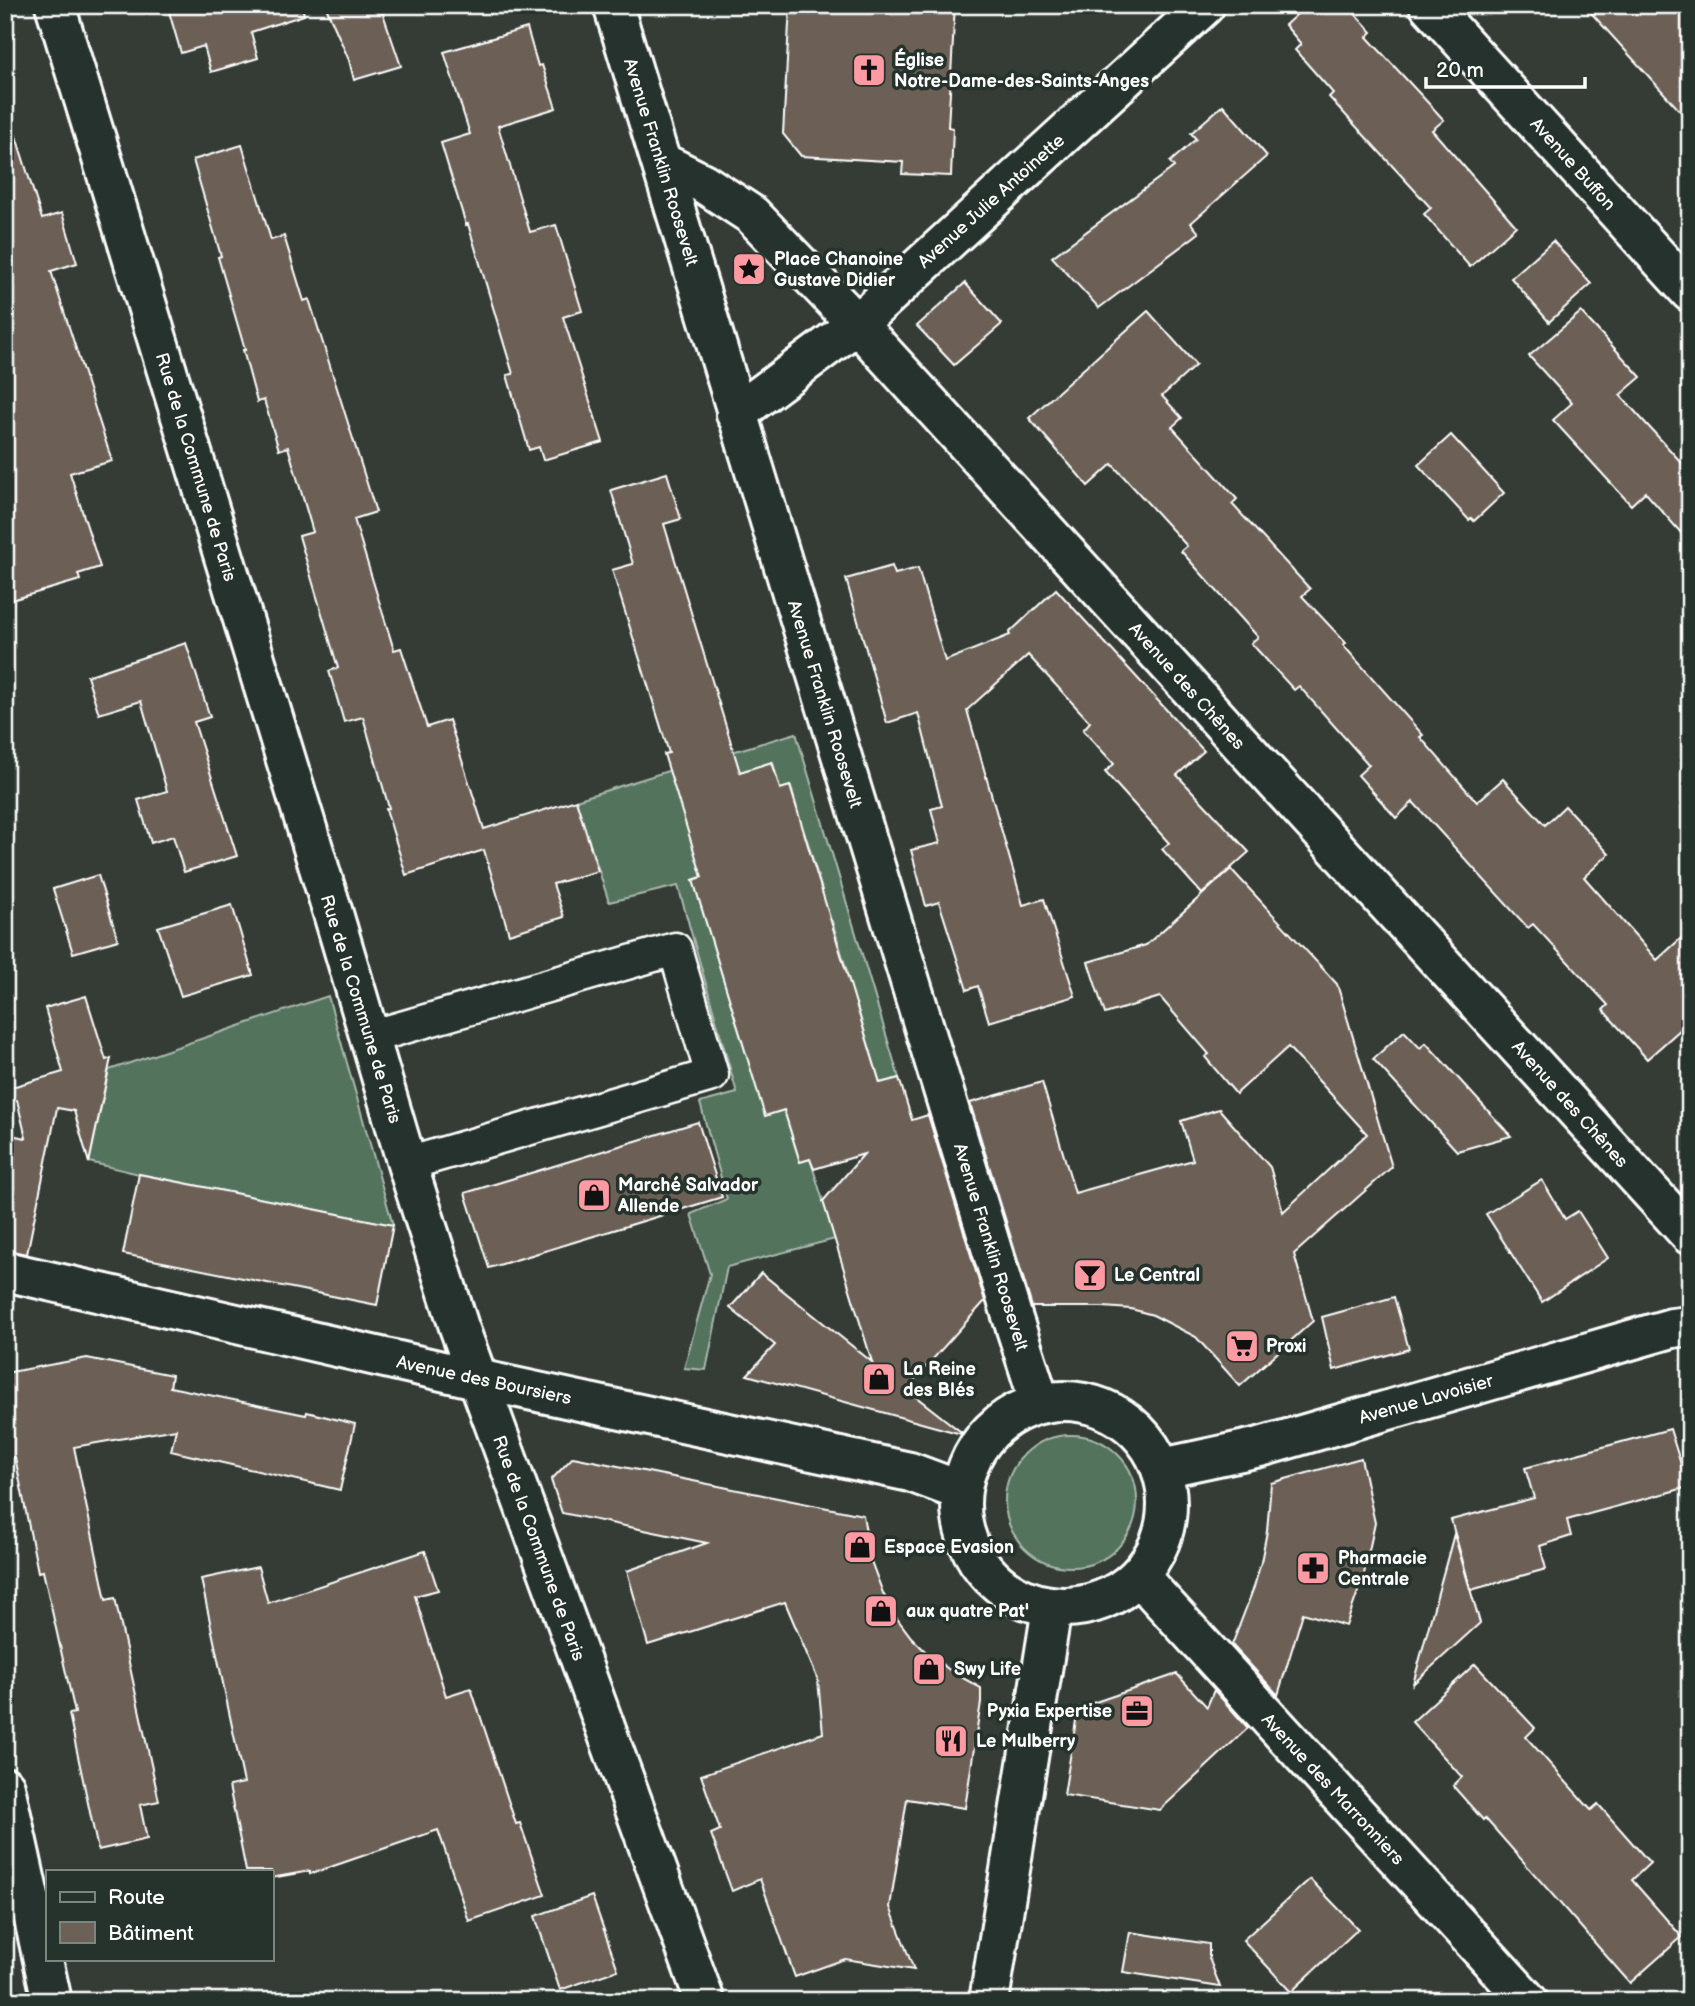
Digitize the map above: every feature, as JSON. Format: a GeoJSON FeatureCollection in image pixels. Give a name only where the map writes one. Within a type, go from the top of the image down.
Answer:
{"type":"FeatureCollection","features":[{"type":"Feature","properties":{"kind":"street","name":"Rue de la Commune de Paris"},"geometry":{"type":"LineString","coordinates":[[55,5],[407,1164],[477,1379],[705,2001]]}},
{"type":"Feature","properties":{"kind":"street","name":"Avenue Franklin Roosevelt"},"geometry":{"type":"LineString","coordinates":[[613,5],[999,1276],[1040,1403]]}},
{"type":"Feature","properties":{"kind":"street","name":"Avenue Julie Antoinette"},"geometry":{"type":"LineString","coordinates":[[736,414],[857,324],[1205,5]]}},
{"type":"Feature","properties":{"kind":"street","name":"Avenue Buffon"},"geometry":{"type":"LineString","coordinates":[[1429,5],[1690,292]]}},
{"type":"Feature","properties":{"kind":"street","name":"Avenue des Chênes"},"geometry":{"type":"LineString","coordinates":[[663,163],[703,183],[752,215],[857,324],[1690,1236]]}},
{"type":"Feature","properties":{"kind":"street","name":"Avenue des Boursiers"},"geometry":{"type":"LineString","coordinates":[[5,1271],[477,1379],[911,1472],[961,1491]]}},
{"type":"Feature","properties":{"kind":"street","name":"Avenue Lavoisier"},"geometry":{"type":"LineString","coordinates":[[1162,1468],[1260,1447],[1672,1328],[1690,1326]]}},
{"type":"Feature","properties":{"kind":"street"},"geometry":{"type":"LineString","coordinates":[[1070,1400],[1099,1406],[1126,1421],[1147,1442],[1162,1468],[1167,1497],[1166,1525],[1156,1552],[1139,1576],[1114,1596],[1084,1606],[1052,1608],[1020,1599],[993,1580],[974,1555],[962,1524],[961,1491],[969,1461],[987,1434],[1011,1415],[1040,1403],[1070,1400]]}},
{"type":"Feature","properties":{"kind":"street","name":"Avenue des Marronniers"},"geometry":{"type":"LineString","coordinates":[[1139,1576],[1528,2001]]}},
{"type":"Feature","properties":{"kind":"street"},"geometry":{"type":"LineString","coordinates":[[989,2001],[1052,1608]]}},
{"type":"Feature","properties":{"kind":"street"},"geometry":{"type":"LineString","coordinates":[[5,1787],[52,2001]]}},
{"type":"Feature","properties":{"kind":"lane"},"geometry":{"type":"LineString","coordinates":[[370,1037],[675,949],[712,1075],[407,1164]]}},
{"type":"Feature","properties":{"kind":"green space"},"geometry":{"type":"Polygon","coordinates":[[[796,733],[899,1078],[880,1083],[856,1003],[837,975],[847,971],[832,921],[821,924],[812,894],[822,890],[807,840],[788,812],[797,808],[791,786],[780,789],[773,762],[676,791],[706,876],[693,880],[753,1076],[774,1113],[784,1110],[800,1162],[810,1159],[835,1239],[727,1267],[706,1370],[684,1368],[710,1274],[691,1214],[727,1199],[700,1103],[737,1093],[678,886],[609,902],[576,800],[796,733]]]}},
{"type":"Feature","properties":{"kind":"green space"},"geometry":{"type":"Polygon","coordinates":[[[328,996],[393,1225],[89,1162],[109,1070],[328,996]]]}},
{"type":"Feature","properties":{"kind":"green space"},"geometry":{"type":"Polygon","coordinates":[[[1071,1435],[1096,1440],[1118,1454],[1132,1476],[1137,1501],[1132,1526],[1118,1548],[1096,1562],[1071,1567],[1046,1562],[1024,1548],[1010,1526],[1005,1501],[1010,1476],[1024,1454],[1046,1440],[1071,1435]]]}},
{"type":"Feature","properties":{"kind":"building"},"geometry":{"type":"Polygon","coordinates":[[[167,5],[302,5],[304,15],[251,32],[258,58],[211,72],[204,46],[181,53],[167,5]]]}},
{"type":"Feature","properties":{"kind":"building"},"geometry":{"type":"Polygon","coordinates":[[[325,5],[380,5],[401,66],[354,80],[349,60],[325,5]]]}},
{"type":"Feature","properties":{"kind":"building","name":"Église Notre-Dame-des-Saints-Anges"},"geometry":{"type":"Polygon","coordinates":[[[790,5],[955,5],[948,127],[953,128],[951,176],[902,174],[903,162],[801,156],[783,134],[790,5]]]}},
{"type":"Feature","properties":{"kind":"building"},"geometry":{"type":"Polygon","coordinates":[[[1307,5],[1347,5],[1372,32],[1367,37],[1444,120],[1432,130],[1516,226],[1470,267],[1424,214],[1431,208],[1329,97],[1333,93],[1295,50],[1301,44],[1285,25],[1307,5]]]}},
{"type":"Feature","properties":{"kind":"building"},"geometry":{"type":"Polygon","coordinates":[[[1584,5],[1690,5],[1690,122],[1584,5]]]}},
{"type":"Feature","properties":{"kind":"building"},"geometry":{"type":"Polygon","coordinates":[[[527,28],[538,66],[542,65],[556,108],[498,126],[530,232],[556,225],[582,311],[563,317],[603,442],[543,460],[539,447],[529,450],[507,375],[513,374],[441,143],[470,134],[444,52],[527,28]]]}},
{"type":"Feature","properties":{"kind":"building"},"geometry":{"type":"Polygon","coordinates":[[[1223,105],[1267,156],[1191,223],[1199,233],[1099,308],[1052,257],[1174,167],[1170,162],[1196,139],[1191,133],[1223,105]]]}},
{"type":"Feature","properties":{"kind":"building"},"geometry":{"type":"Polygon","coordinates":[[[15,133],[42,219],[62,213],[77,263],[51,271],[112,461],[70,473],[100,567],[78,574],[80,580],[5,602],[5,135],[15,133]]]}},
{"type":"Feature","properties":{"kind":"building"},"geometry":{"type":"Polygon","coordinates":[[[242,145],[271,240],[284,236],[304,301],[309,299],[376,512],[354,519],[394,650],[401,648],[427,727],[449,720],[484,829],[576,800],[598,871],[553,884],[564,917],[509,934],[484,850],[406,875],[363,717],[344,722],[329,671],[338,668],[299,536],[313,532],[288,447],[279,450],[264,400],[257,402],[218,257],[221,256],[193,160],[242,145]]]}},
{"type":"Feature","properties":{"kind":"building"},"geometry":{"type":"Polygon","coordinates":[[[1553,241],[1591,284],[1549,322],[1511,278],[1553,241]]]}},
{"type":"Feature","properties":{"kind":"building"},"geometry":{"type":"Polygon","coordinates":[[[965,283],[1002,324],[954,365],[917,326],[965,283]]]}},
{"type":"Feature","properties":{"kind":"building"},"geometry":{"type":"Polygon","coordinates":[[[1148,311],[1196,365],[1162,396],[1182,418],[1172,427],[1237,499],[1232,504],[1310,589],[1302,596],[1346,643],[1343,645],[1423,735],[1420,737],[1477,802],[1503,779],[1545,825],[1565,806],[1609,854],[1584,877],[1657,960],[1690,930],[1690,1021],[1647,1059],[1603,1010],[1608,1005],[1533,924],[1528,928],[1413,802],[1396,818],[1358,775],[1369,765],[1299,686],[1294,690],[1251,643],[1258,637],[1181,551],[1187,546],[1112,464],[1088,486],[1029,418],[1148,311]]]}},
{"type":"Feature","properties":{"kind":"building"},"geometry":{"type":"Polygon","coordinates":[[[1581,312],[1641,377],[1620,395],[1690,472],[1690,543],[1645,492],[1631,505],[1553,420],[1572,403],[1529,356],[1581,312]]]}},
{"type":"Feature","properties":{"kind":"building"},"geometry":{"type":"Polygon","coordinates":[[[1451,435],[1504,493],[1474,521],[1471,518],[1469,520],[1418,465],[1451,435]]]}},
{"type":"Feature","properties":{"kind":"building"},"geometry":{"type":"Polygon","coordinates":[[[667,473],[681,519],[664,524],[740,772],[772,762],[780,789],[790,786],[880,1083],[899,1078],[912,1120],[928,1115],[985,1301],[906,1389],[965,1435],[747,1375],[775,1345],[730,1308],[761,1273],[872,1362],[823,1201],[864,1154],[814,1169],[810,1159],[800,1162],[784,1110],[765,1116],[693,880],[702,877],[664,754],[669,753],[612,570],[633,564],[611,490],[667,473]]]}},
{"type":"Feature","properties":{"kind":"building"},"geometry":{"type":"Polygon","coordinates":[[[892,566],[895,574],[918,568],[945,661],[1010,635],[1009,633],[1056,589],[1204,751],[1177,775],[1249,852],[1202,894],[1162,849],[1169,843],[1105,772],[1114,764],[1083,730],[1090,722],[1028,655],[967,710],[1023,905],[1044,899],[1075,996],[989,1022],[978,986],[967,990],[939,902],[926,906],[911,850],[940,843],[931,809],[942,806],[918,713],[887,723],[846,579],[892,566]]]}},
{"type":"Feature","properties":{"kind":"building"},"geometry":{"type":"Polygon","coordinates":[[[186,643],[210,717],[194,722],[237,856],[184,872],[173,836],[151,843],[138,800],[167,791],[141,701],[99,714],[87,676],[186,643]]]}},
{"type":"Feature","properties":{"kind":"building"},"geometry":{"type":"Polygon","coordinates":[[[1231,869],[1337,984],[1392,1167],[1294,1254],[1313,1321],[1240,1386],[1196,1337],[1153,1315],[1131,1309],[1103,1307],[1032,1307],[970,1103],[1042,1082],[1075,1193],[1193,1160],[1181,1121],[1219,1109],[1270,1167],[1283,1212],[1367,1134],[1288,1047],[1236,1094],[1205,1057],[1209,1054],[1160,997],[1105,1014],[1088,962],[1146,945],[1231,869]]]}},
{"type":"Feature","properties":{"kind":"building"},"geometry":{"type":"Polygon","coordinates":[[[98,875],[118,940],[73,953],[53,889],[98,875]]]}},
{"type":"Feature","properties":{"kind":"building"},"geometry":{"type":"Polygon","coordinates":[[[232,905],[253,975],[181,996],[158,927],[232,905]]]}},
{"type":"Feature","properties":{"kind":"building"},"geometry":{"type":"Polygon","coordinates":[[[86,996],[106,1060],[111,1058],[89,1163],[74,1111],[57,1108],[27,1254],[5,1250],[5,1134],[26,1138],[17,1100],[5,1097],[5,1089],[63,1072],[45,1008],[86,996]]]}},
{"type":"Feature","properties":{"kind":"building"},"geometry":{"type":"Polygon","coordinates":[[[1404,1031],[1420,1048],[1426,1043],[1511,1136],[1457,1151],[1373,1059],[1404,1031]]]}},
{"type":"Feature","properties":{"kind":"building","name":"Marché Salvador Allende"},"geometry":{"type":"Polygon","coordinates":[[[698,1122],[722,1197],[489,1268],[465,1193],[698,1122]]]}},
{"type":"Feature","properties":{"kind":"building"},"geometry":{"type":"Polygon","coordinates":[[[139,1174],[393,1225],[377,1305],[123,1254],[139,1174]]]}},
{"type":"Feature","properties":{"kind":"building"},"geometry":{"type":"Polygon","coordinates":[[[1542,1180],[1565,1219],[1578,1211],[1608,1258],[1542,1302],[1486,1214],[1542,1180]]]}},
{"type":"Feature","properties":{"kind":"building"},"geometry":{"type":"Polygon","coordinates":[[[1394,1297],[1409,1349],[1334,1370],[1322,1317],[1394,1297]]]}},
{"type":"Feature","properties":{"kind":"building"},"geometry":{"type":"Polygon","coordinates":[[[87,1358],[172,1375],[170,1387],[306,1415],[307,1412],[355,1424],[340,1490],[171,1451],[176,1429],[74,1447],[106,1600],[115,1598],[159,1801],[140,1805],[147,1839],[98,1850],[69,1714],[75,1713],[43,1571],[38,1572],[15,1457],[5,1458],[5,1373],[87,1358]]]}},
{"type":"Feature","properties":{"kind":"building"},"geometry":{"type":"Polygon","coordinates":[[[1670,1429],[1688,1487],[1567,1520],[1571,1536],[1540,1546],[1546,1569],[1471,1590],[1451,1520],[1534,1498],[1525,1468],[1670,1429]]]}},
{"type":"Feature","properties":{"kind":"building"},"geometry":{"type":"Polygon","coordinates":[[[573,1457],[863,1515],[871,1561],[893,1613],[925,1651],[952,1672],[981,1688],[965,1808],[907,1799],[890,1907],[914,1970],[845,1959],[795,1977],[760,1879],[732,1891],[711,1834],[720,1830],[701,1775],[823,1733],[818,1680],[785,1602],[648,1645],[627,1571],[707,1543],[562,1513],[551,1480],[573,1457]]]}},
{"type":"Feature","properties":{"kind":"building","name":"Pharmacie Centrale"},"geometry":{"type":"Polygon","coordinates":[[[1361,1458],[1375,1523],[1364,1574],[1346,1626],[1303,1613],[1278,1695],[1232,1645],[1261,1562],[1271,1483],[1361,1458]]]}},
{"type":"Feature","properties":{"kind":"building"},"geometry":{"type":"Polygon","coordinates":[[[1454,1534],[1480,1623],[1413,1684],[1454,1534]]]}},
{"type":"Feature","properties":{"kind":"building"},"geometry":{"type":"Polygon","coordinates":[[[425,1551],[438,1590],[415,1596],[446,1696],[471,1688],[516,1824],[520,1823],[545,1895],[469,1921],[438,1830],[310,1874],[310,1871],[273,1878],[273,1870],[246,1870],[229,1786],[244,1783],[201,1579],[258,1567],[268,1603],[425,1551]]]}},
{"type":"Feature","properties":{"kind":"building"},"geometry":{"type":"Polygon","coordinates":[[[1475,1664],[1535,1728],[1526,1737],[1591,1810],[1598,1804],[1650,1863],[1632,1880],[1682,1937],[1630,1983],[1485,1818],[1483,1820],[1453,1786],[1462,1777],[1412,1722],[1475,1664]]]}},
{"type":"Feature","properties":{"kind":"building"},"geometry":{"type":"Polygon","coordinates":[[[1177,1674],[1207,1707],[1214,1690],[1248,1728],[1160,1810],[1064,1795],[1078,1708],[1177,1674]]]}},
{"type":"Feature","properties":{"kind":"building"},"geometry":{"type":"Polygon","coordinates":[[[1310,1879],[1358,1929],[1291,1992],[1243,1940],[1310,1879]]]}},
{"type":"Feature","properties":{"kind":"building"},"geometry":{"type":"Polygon","coordinates":[[[592,1896],[618,1970],[560,1990],[535,1916],[592,1896]]]}},
{"type":"Feature","properties":{"kind":"building"},"geometry":{"type":"Polygon","coordinates":[[[1130,1932],[1209,1944],[1209,1958],[1220,1987],[1123,1972],[1130,1932]]]}},
{"type":"Feature","properties":{"kind":"place","name":"Église Notre-Dame-des-Saints-Anges"},"geometry":{"type":"Point","coordinates":[869,70]}},
{"type":"Feature","properties":{"kind":"place","name":"Place Chanoine Gustave Didier"},"geometry":{"type":"Point","coordinates":[749,269]}},
{"type":"Feature","properties":{"kind":"place","name":"Marché Salvador Allende"},"geometry":{"type":"Point","coordinates":[594,1195]}},
{"type":"Feature","properties":{"kind":"place","name":"Le Central"},"geometry":{"type":"Point","coordinates":[1090,1275]}},
{"type":"Feature","properties":{"kind":"place","name":"Proxi"},"geometry":{"type":"Point","coordinates":[1242,1346]}},
{"type":"Feature","properties":{"kind":"place","name":"La Reine des Blés"},"geometry":{"type":"Point","coordinates":[879,1379]}},
{"type":"Feature","properties":{"kind":"place","name":"Espace Evasion"},"geometry":{"type":"Point","coordinates":[860,1547]}},
{"type":"Feature","properties":{"kind":"place","name":"Pharmacie Centrale"},"geometry":{"type":"Point","coordinates":[1313,1568]}},
{"type":"Feature","properties":{"kind":"place","name":"aux quatre Pat'"},"geometry":{"type":"Point","coordinates":[881,1611]}},
{"type":"Feature","properties":{"kind":"place","name":"Swy Life"},"geometry":{"type":"Point","coordinates":[929,1669]}},
{"type":"Feature","properties":{"kind":"place","name":"Pyxia Expertise"},"geometry":{"type":"Point","coordinates":[1137,1711]}},
{"type":"Feature","properties":{"kind":"place","name":"Le Mulberry"},"geometry":{"type":"Point","coordinates":[951,1741]}}]}
